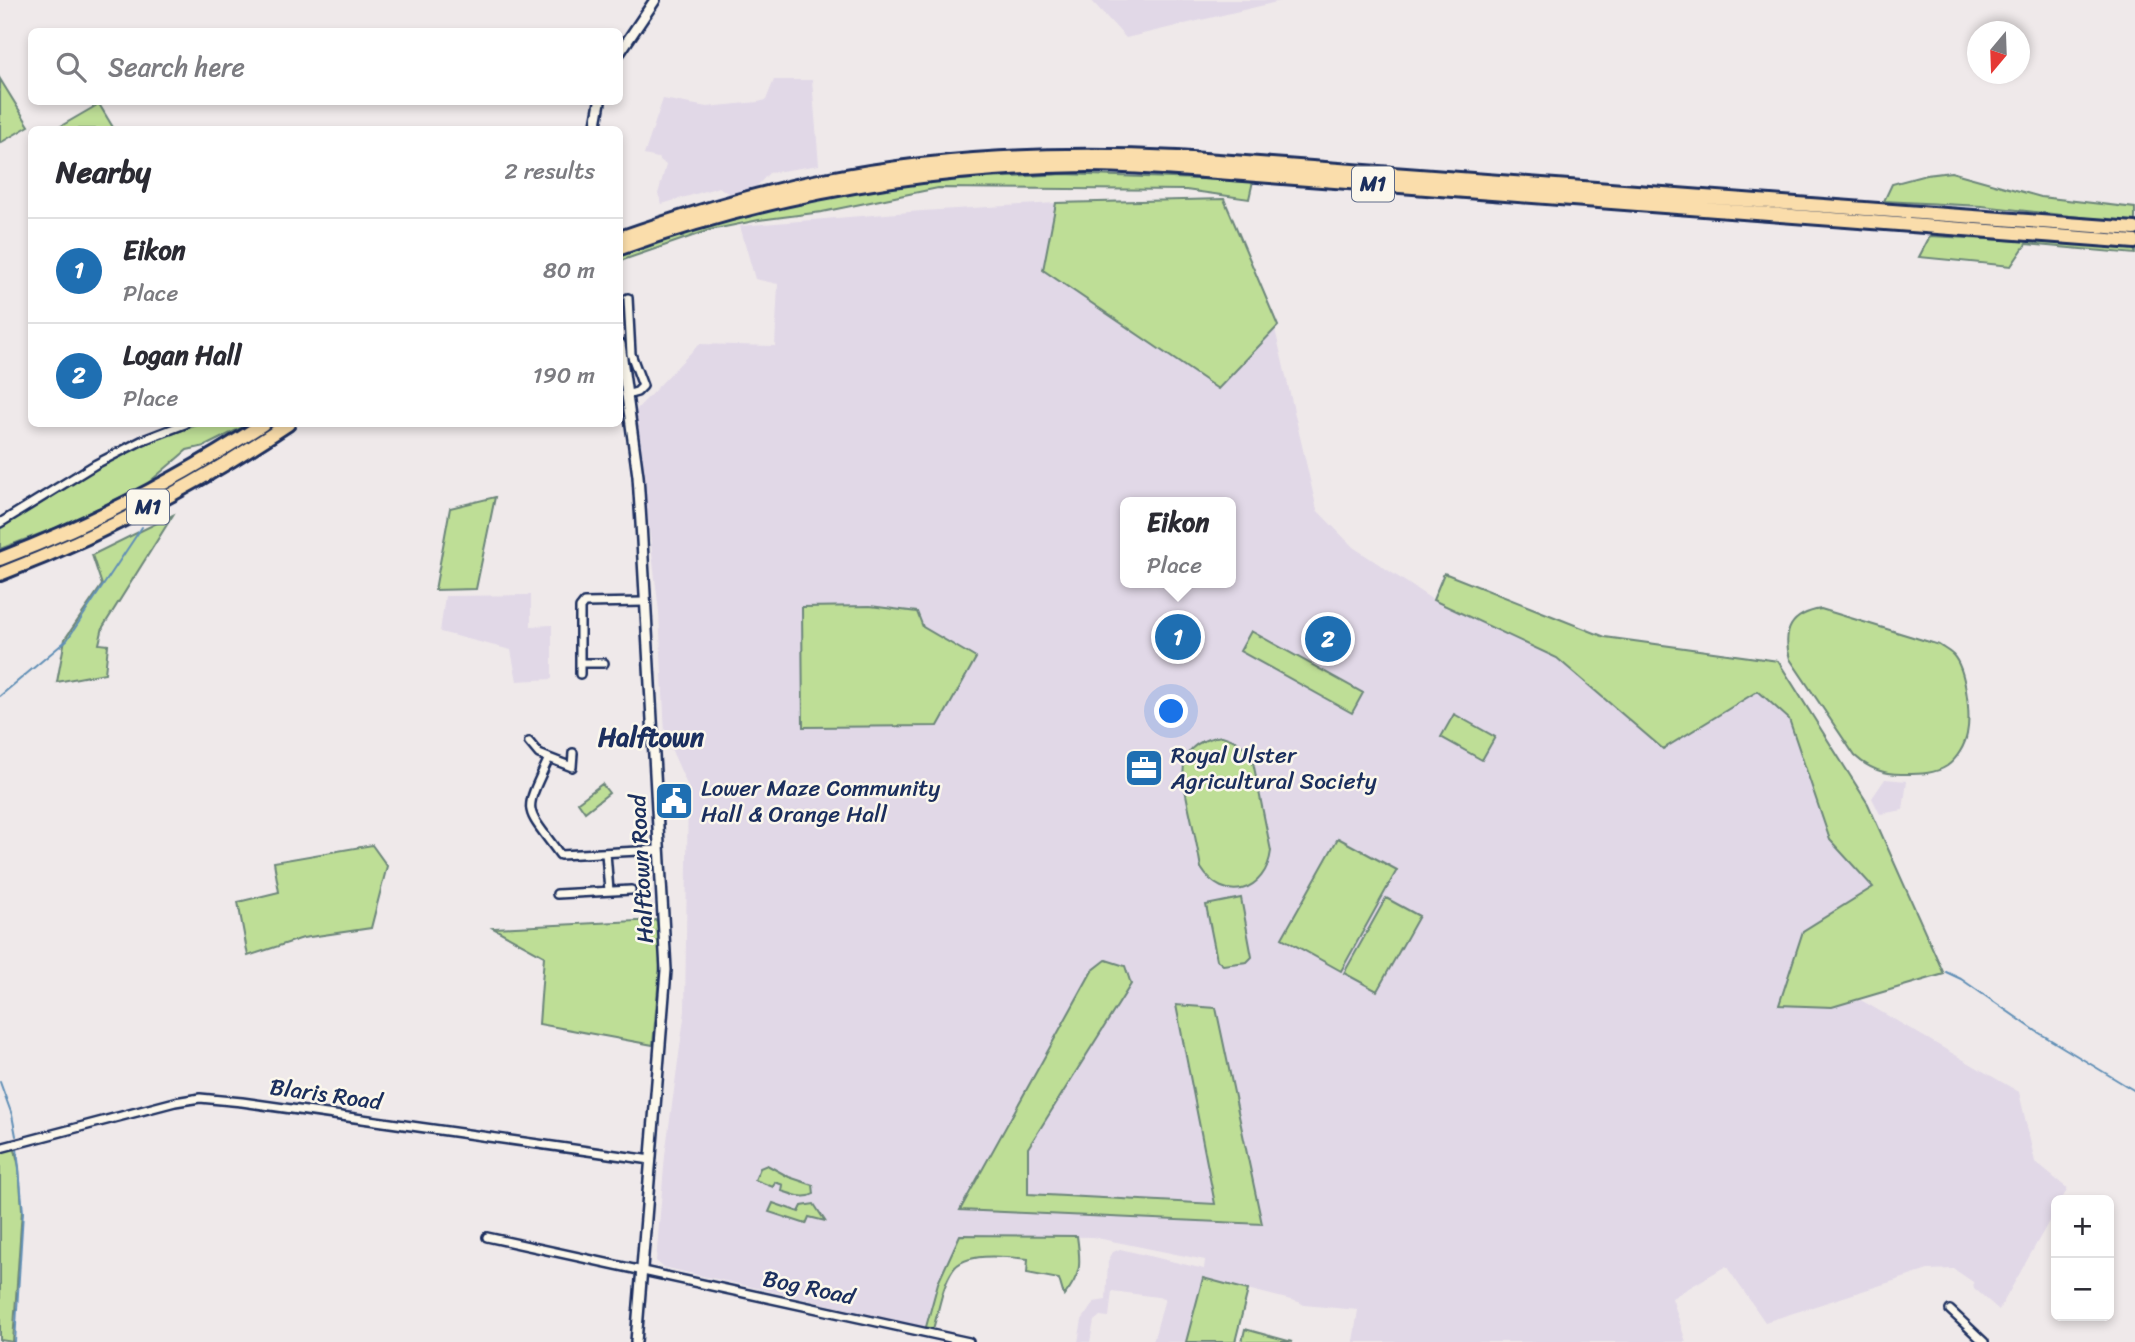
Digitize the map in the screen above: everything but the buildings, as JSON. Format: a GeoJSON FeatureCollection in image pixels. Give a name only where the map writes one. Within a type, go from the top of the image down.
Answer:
{"type":"FeatureCollection","features":[{"type":"Feature","properties":{"kind":"highway","name":"M1"},"geometry":{"type":"LineString","coordinates":[[623,236],[684,216],[823,180],[945,162],[1090,155],[1177,158],[2135,229]]}},
{"type":"Feature","properties":{"kind":"highway","name":"M1"},"geometry":{"type":"LineString","coordinates":[[623,247],[771,203],[853,186],[1004,169],[1090,165],[1190,170],[2135,242]]}},
{"type":"Feature","properties":{"kind":"highway","name":"M1"},"geometry":{"type":"LineString","coordinates":[[0,559],[55,538],[110,511],[197,464],[257,427]]}},
{"type":"Feature","properties":{"kind":"highway","name":"M1"},"geometry":{"type":"LineString","coordinates":[[0,574],[63,548],[138,512],[202,478],[283,427]]}},
{"type":"Feature","properties":{"kind":"street"},"geometry":{"type":"LineString","coordinates":[[623,48],[655,0]]}},
{"type":"Feature","properties":{"kind":"street"},"geometry":{"type":"LineString","coordinates":[[596,126],[599,105]]}},
{"type":"Feature","properties":{"kind":"street"},"geometry":{"type":"LineString","coordinates":[[626,395],[637,392],[643,386],[631,354],[628,298]]}},
{"type":"Feature","properties":{"kind":"street","name":"Halftown Road"},"geometry":{"type":"LineString","coordinates":[[623,370],[638,476],[666,970],[636,1342]]}},
{"type":"Feature","properties":{"kind":"street"},"geometry":{"type":"LineString","coordinates":[[0,523],[96,464],[143,440],[177,427]]}},
{"type":"Feature","properties":{"kind":"street"},"geometry":{"type":"LineString","coordinates":[[580,674],[580,608],[584,603],[645,602]]}},
{"type":"Feature","properties":{"kind":"street"},"geometry":{"type":"LineString","coordinates":[[580,663],[604,663]]}},
{"type":"Feature","properties":{"kind":"street"},"geometry":{"type":"LineString","coordinates":[[529,742],[539,754],[572,767],[573,753]]}},
{"type":"Feature","properties":{"kind":"street"},"geometry":{"type":"LineString","coordinates":[[549,758],[529,807],[534,822],[560,855],[659,850]]}},
{"type":"Feature","properties":{"kind":"street"},"geometry":{"type":"LineString","coordinates":[[606,853],[609,891]]}},
{"type":"Feature","properties":{"kind":"street"},"geometry":{"type":"LineString","coordinates":[[557,894],[631,890]]}},
{"type":"Feature","properties":{"kind":"street","name":"Blaris Road"},"geometry":{"type":"LineString","coordinates":[[0,1149],[144,1109],[200,1098],[651,1160]]}},
{"type":"Feature","properties":{"kind":"street","name":"Bog Road"},"geometry":{"type":"LineString","coordinates":[[487,1237],[969,1342]]}},
{"type":"Feature","properties":{"kind":"street"},"geometry":{"type":"LineString","coordinates":[[1950,1310],[1984,1342]]}},
{"type":"Feature","properties":{"kind":"shaded area"},"geometry":{"type":"Polygon","coordinates":[[[1091,0],[1285,0],[1126,38],[1091,0]]]}},
{"type":"Feature","properties":{"kind":"shaded area"},"geometry":{"type":"Polygon","coordinates":[[[774,80],[812,80],[819,165],[769,173],[756,187],[729,194],[719,187],[662,204],[658,194],[666,165],[658,158],[644,155],[663,99],[707,107],[758,102],[766,100],[774,80]]]}},
{"type":"Feature","properties":{"kind":"shaded area"},"geometry":{"type":"Polygon","coordinates":[[[1056,203],[1044,270],[1217,389],[1275,329],[1317,510],[1353,547],[1433,600],[1557,658],[1663,749],[1758,691],[1789,719],[1830,840],[1873,887],[1803,931],[1832,1007],[1859,999],[2019,1092],[2035,1162],[2068,1189],[2064,1195],[2051,1195],[2051,1218],[1999,1310],[1974,1288],[1973,1282],[1954,1269],[1928,1270],[1765,1322],[1726,1266],[1672,1298],[1686,1342],[1353,1342],[1358,1310],[1304,1305],[1203,1278],[1186,1342],[1153,1342],[1165,1298],[1112,1291],[1109,1317],[1100,1316],[1094,1321],[1090,1342],[1078,1342],[1082,1320],[1094,1302],[1106,1300],[1108,1261],[1113,1252],[1120,1249],[1204,1269],[1205,1260],[1092,1237],[960,1235],[938,1283],[926,1327],[663,1267],[656,1261],[665,1155],[685,1011],[688,787],[665,735],[659,612],[635,411],[699,344],[775,346],[778,284],[755,279],[740,226],[1056,203]]]}},
{"type":"Feature","properties":{"kind":"shaded area"},"geometry":{"type":"Polygon","coordinates":[[[531,595],[531,626],[552,625],[552,679],[517,681],[511,650],[440,632],[445,596],[531,595]]]}},
{"type":"Feature","properties":{"kind":"shaded area"},"geometry":{"type":"Polygon","coordinates":[[[1885,779],[1907,781],[1903,810],[1880,814],[1872,798],[1885,779]]]}},
{"type":"Feature","properties":{"kind":"green space"},"geometry":{"type":"Polygon","coordinates":[[[0,79],[29,126],[0,143],[0,79]]]}},
{"type":"Feature","properties":{"kind":"green space"},"geometry":{"type":"Polygon","coordinates":[[[100,105],[112,126],[61,126],[100,105]]]}},
{"type":"Feature","properties":{"kind":"green space"},"geometry":{"type":"Polygon","coordinates":[[[1951,172],[2041,197],[2135,208],[2135,221],[1982,206],[1884,201],[1892,184],[1951,172]]]}},
{"type":"Feature","properties":{"kind":"green space"},"geometry":{"type":"Polygon","coordinates":[[[1063,174],[1253,181],[1249,199],[1186,190],[938,188],[822,212],[710,230],[623,260],[623,253],[815,198],[950,180],[1063,174]]]}},
{"type":"Feature","properties":{"kind":"green space"},"geometry":{"type":"Polygon","coordinates":[[[1224,199],[1278,326],[1218,389],[1043,270],[1056,203],[1224,199]]]}},
{"type":"Feature","properties":{"kind":"green space"},"geometry":{"type":"Polygon","coordinates":[[[1930,236],[2135,247],[2135,254],[2026,244],[2011,266],[1919,257],[1930,236]]]}},
{"type":"Feature","properties":{"kind":"green space"},"geometry":{"type":"Polygon","coordinates":[[[191,427],[243,427],[205,446],[187,450],[147,484],[66,524],[0,549],[0,527],[60,489],[143,444],[191,427]]]}},
{"type":"Feature","properties":{"kind":"green space"},"geometry":{"type":"Polygon","coordinates":[[[495,497],[476,589],[435,590],[450,508],[495,497]]]}},
{"type":"Feature","properties":{"kind":"green space"},"geometry":{"type":"Polygon","coordinates":[[[173,515],[103,627],[99,644],[108,645],[105,673],[57,682],[65,639],[102,585],[92,555],[173,515]]]}},
{"type":"Feature","properties":{"kind":"green space"},"geometry":{"type":"Polygon","coordinates":[[[1444,573],[1605,637],[1778,661],[1868,804],[1944,974],[1832,1007],[1779,1005],[1803,931],[1873,887],[1830,840],[1789,719],[1758,691],[1663,749],[1557,658],[1433,600],[1444,573]]]}},
{"type":"Feature","properties":{"kind":"green space"},"geometry":{"type":"Polygon","coordinates":[[[870,606],[917,612],[923,627],[976,658],[938,726],[803,727],[802,607],[870,606]]]}},
{"type":"Feature","properties":{"kind":"green space"},"geometry":{"type":"Polygon","coordinates":[[[1821,609],[1939,645],[1953,655],[1964,681],[1968,716],[1964,743],[1951,763],[1932,772],[1898,774],[1878,770],[1855,756],[1790,659],[1787,640],[1791,625],[1802,615],[1821,609]]]}},
{"type":"Feature","properties":{"kind":"green space"},"geometry":{"type":"Polygon","coordinates":[[[1251,631],[1363,693],[1352,713],[1240,651],[1251,631]]]}},
{"type":"Feature","properties":{"kind":"green space"},"geometry":{"type":"Polygon","coordinates":[[[1454,714],[1495,737],[1482,760],[1441,737],[1454,714]]]}},
{"type":"Feature","properties":{"kind":"green space"},"geometry":{"type":"Polygon","coordinates":[[[1222,736],[1239,743],[1252,757],[1271,851],[1268,865],[1261,876],[1243,889],[1221,887],[1210,880],[1201,868],[1183,774],[1184,763],[1195,746],[1222,736]]]}},
{"type":"Feature","properties":{"kind":"green space"},"geometry":{"type":"Polygon","coordinates":[[[602,784],[609,793],[585,812],[578,802],[602,784]]]}},
{"type":"Feature","properties":{"kind":"green space"},"geometry":{"type":"Polygon","coordinates":[[[1338,838],[1397,870],[1341,971],[1282,938],[1338,838]]]}},
{"type":"Feature","properties":{"kind":"green space"},"geometry":{"type":"Polygon","coordinates":[[[372,845],[387,866],[371,928],[303,938],[248,956],[238,902],[279,892],[274,862],[372,845]]]}},
{"type":"Feature","properties":{"kind":"green space"},"geometry":{"type":"Polygon","coordinates":[[[1241,898],[1252,957],[1247,962],[1223,965],[1217,960],[1206,905],[1241,898]]]}},
{"type":"Feature","properties":{"kind":"green space"},"geometry":{"type":"Polygon","coordinates":[[[1386,898],[1419,916],[1377,991],[1344,973],[1386,898]]]}},
{"type":"Feature","properties":{"kind":"green space"},"geometry":{"type":"Polygon","coordinates":[[[657,920],[661,954],[653,1045],[539,1024],[544,956],[493,928],[657,920]]]}},
{"type":"Feature","properties":{"kind":"green space"},"geometry":{"type":"Polygon","coordinates":[[[1106,960],[1125,966],[1131,984],[1028,1148],[1028,1194],[1215,1204],[1176,1005],[1216,1008],[1262,1224],[960,1210],[1092,971],[1106,960]]]}},
{"type":"Feature","properties":{"kind":"green space"},"geometry":{"type":"Polygon","coordinates":[[[13,1141],[19,1167],[22,1210],[13,1342],[0,1340],[0,1143],[13,1141]]]}},
{"type":"Feature","properties":{"kind":"green space"},"geometry":{"type":"Polygon","coordinates":[[[767,1165],[789,1177],[813,1185],[814,1194],[798,1196],[782,1191],[783,1185],[775,1182],[773,1187],[755,1180],[760,1168],[767,1165]]]}},
{"type":"Feature","properties":{"kind":"green space"},"geometry":{"type":"Polygon","coordinates":[[[773,1203],[799,1212],[802,1206],[814,1204],[825,1221],[809,1217],[806,1224],[769,1212],[773,1203]]]}},
{"type":"Feature","properties":{"kind":"green space"},"geometry":{"type":"Polygon","coordinates":[[[960,1235],[1077,1236],[1079,1268],[1064,1296],[1059,1279],[1027,1273],[1028,1259],[988,1257],[967,1260],[959,1264],[949,1276],[933,1329],[926,1327],[938,1283],[960,1235]]]}},
{"type":"Feature","properties":{"kind":"green space"},"geometry":{"type":"Polygon","coordinates":[[[1203,1278],[1248,1290],[1235,1342],[1186,1342],[1203,1278]]]}},
{"type":"Feature","properties":{"kind":"green space"},"geometry":{"type":"Polygon","coordinates":[[[1245,1329],[1292,1342],[1242,1342],[1245,1329]]]}},
{"type":"Feature","properties":{"kind":"waterway"},"geometry":{"type":"LineString","coordinates":[[0,696],[67,640],[142,527]]}},
{"type":"Feature","properties":{"kind":"waterway"},"geometry":{"type":"LineString","coordinates":[[1946,972],[2135,1091]]}},
{"type":"Feature","properties":{"kind":"waterway"},"geometry":{"type":"LineString","coordinates":[[0,1082],[12,1115],[16,1136]]}},
{"type":"Feature","properties":{"kind":"waterway"},"geometry":{"type":"LineString","coordinates":[[15,1342],[23,1212],[17,1148]]}},
{"type":"Feature","properties":{"kind":"place","name":"Eikon"},"geometry":{"type":"Point","coordinates":[1178,637]}},
{"type":"Feature","properties":{"kind":"place","name":"Logan Hall"},"geometry":{"type":"Point","coordinates":[1328,639]}},
{"type":"Feature","properties":{"kind":"place","name":"Royal Ulster Agricultural Society"},"geometry":{"type":"Point","coordinates":[1144,768]}},
{"type":"Feature","properties":{"kind":"place","name":"Lower Maze Community Hall & Orange Hall"},"geometry":{"type":"Point","coordinates":[674,801]}},
{"type":"Feature","properties":{"kind":"district","name":"Halftown"},"geometry":{"type":"Point","coordinates":[651,737]}}]}
